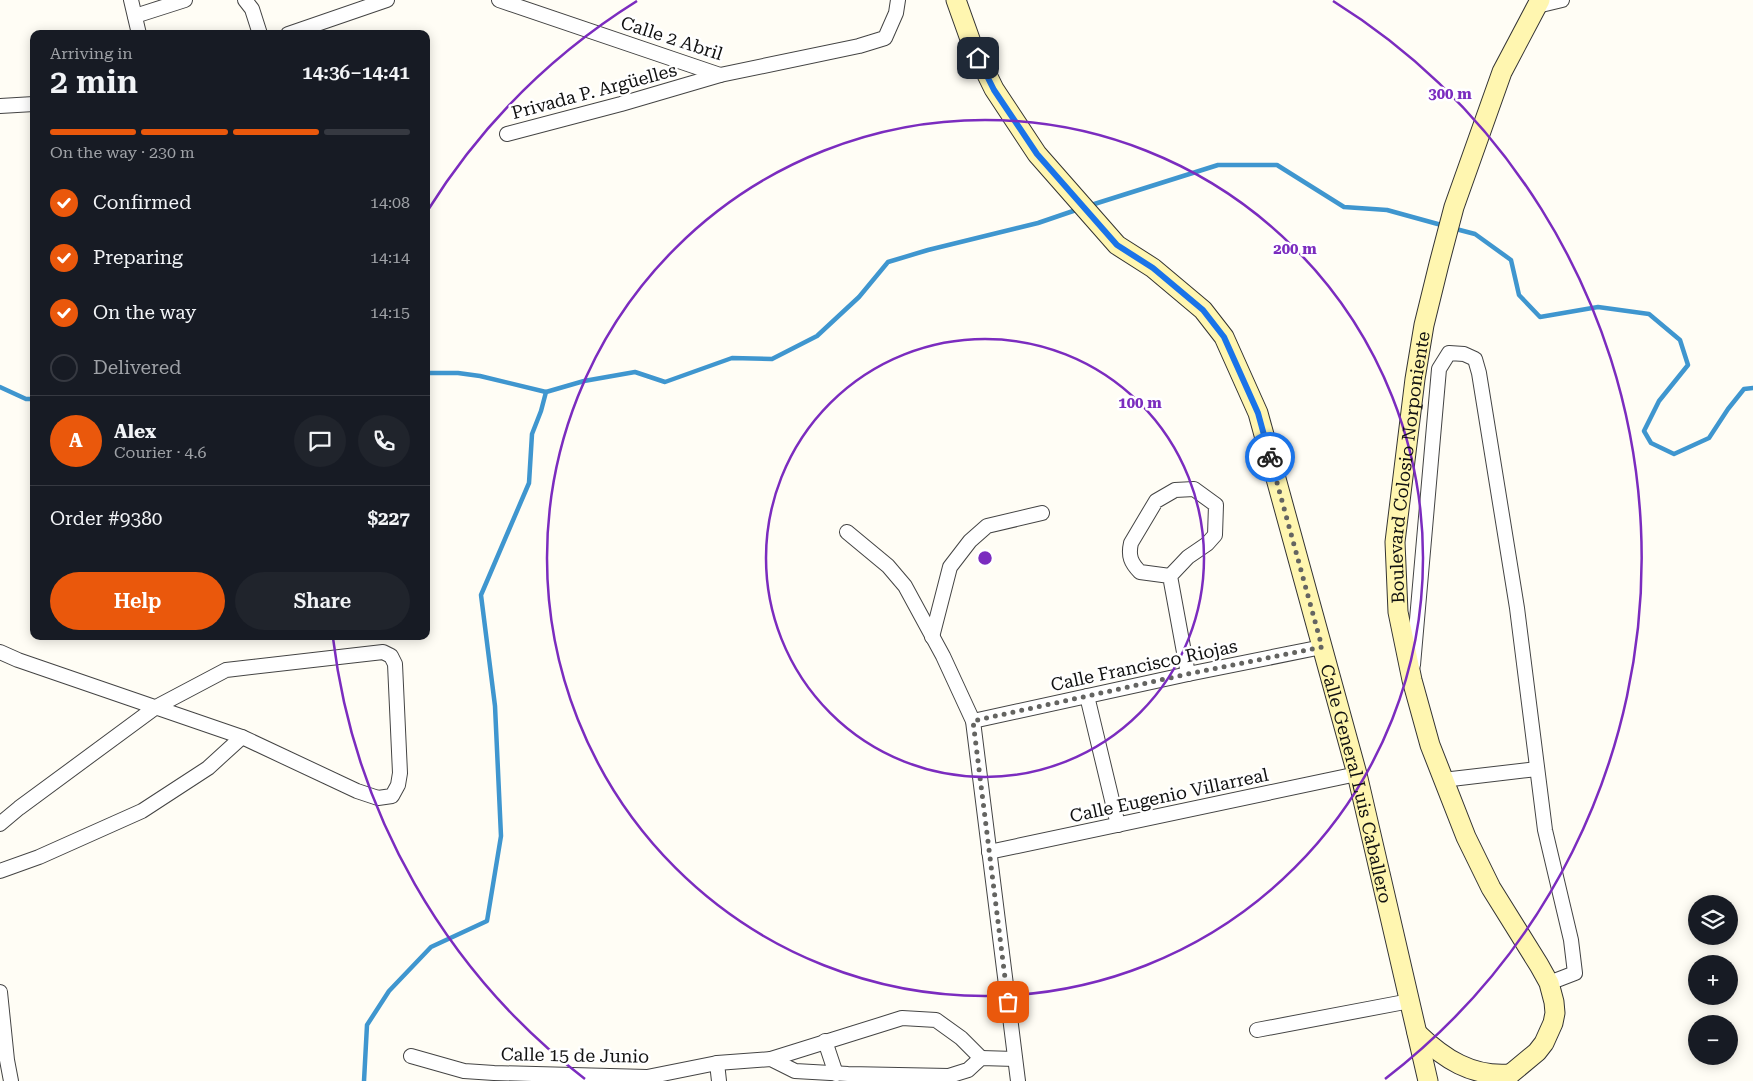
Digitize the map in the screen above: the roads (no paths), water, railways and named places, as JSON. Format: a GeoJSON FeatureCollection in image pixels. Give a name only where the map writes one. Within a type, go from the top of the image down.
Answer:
{"type":"FeatureCollection","features":[{"type":"Feature","properties":{"kind":"main road","name":"Calle General Luis Caballero"},"geometry":{"type":"LineString","coordinates":[[956,0],[970,42],[994,90],[1037,154],[1117,245],[1153,268],[1203,310],[1224,337],[1258,413],[1357,774],[1428,1081]]}},
{"type":"Feature","properties":{"kind":"main road","name":"Boulevard Colosio Norponiente"},"geometry":{"type":"LineString","coordinates":[[1506,1078],[1537,1052],[1549,1034],[1555,1013],[1554,1002],[1549,982],[1491,888],[1466,837],[1430,745],[1412,680],[1398,612],[1396,542],[1415,379],[1424,325],[1454,207],[1502,72],[1538,3]]}},
{"type":"Feature","properties":{"kind":"main road"},"geometry":{"type":"LineString","coordinates":[[1417,1033],[1431,1047],[1470,1070],[1506,1078]]}},
{"type":"Feature","properties":{"kind":"street"},"geometry":{"type":"LineString","coordinates":[[131,0],[138,30]]}},
{"type":"Feature","properties":{"kind":"street"},"geometry":{"type":"LineString","coordinates":[[135,16],[185,0]]}},
{"type":"Feature","properties":{"kind":"street"},"geometry":{"type":"LineString","coordinates":[[244,0],[252,9],[259,30]]}},
{"type":"Feature","properties":{"kind":"street"},"geometry":{"type":"LineString","coordinates":[[300,30],[387,0]]}},
{"type":"Feature","properties":{"kind":"street","name":"Calle 2 Abril"},"geometry":{"type":"LineString","coordinates":[[498,0],[720,75],[859,46],[886,38],[896,12],[898,0]]}},
{"type":"Feature","properties":{"kind":"street"},"geometry":{"type":"LineString","coordinates":[[1538,3],[1562,0]]}},
{"type":"Feature","properties":{"kind":"street","name":"Privada P. Argüelles"},"geometry":{"type":"LineString","coordinates":[[507,134],[621,104],[720,75]]}},
{"type":"Feature","properties":{"kind":"street"},"geometry":{"type":"LineString","coordinates":[[0,106],[30,104]]}},
{"type":"Feature","properties":{"kind":"street"},"geometry":{"type":"LineString","coordinates":[[1412,680],[1439,369],[1449,353],[1464,354],[1475,359],[1479,374],[1517,608],[1544,830],[1570,940],[1575,973],[1549,982]]}},
{"type":"Feature","properties":{"kind":"street"},"geometry":{"type":"LineString","coordinates":[[1175,490],[1194,490],[1216,506],[1216,535],[1207,544],[1188,557],[1170,576],[1140,572],[1130,560],[1129,551],[1131,544],[1156,501],[1175,490]]}},
{"type":"Feature","properties":{"kind":"street"},"geometry":{"type":"LineString","coordinates":[[932,637],[950,567],[970,541],[988,526],[1042,512]]}},
{"type":"Feature","properties":{"kind":"street"},"geometry":{"type":"LineString","coordinates":[[847,532],[888,566],[905,586],[973,721],[1018,1081]]}},
{"type":"Feature","properties":{"kind":"street"},"geometry":{"type":"LineString","coordinates":[[1170,576],[1188,674]]}},
{"type":"Feature","properties":{"kind":"street","name":"Calle Francisco Riojas"},"geometry":{"type":"LineString","coordinates":[[973,721],[1322,647]]}},
{"type":"Feature","properties":{"kind":"street"},"geometry":{"type":"LineString","coordinates":[[0,652],[18,660],[156,707],[242,738],[356,791],[378,798],[392,796],[398,785],[400,773],[395,664],[390,656],[383,652],[226,670],[156,707],[0,824]]}},
{"type":"Feature","properties":{"kind":"street"},"geometry":{"type":"LineString","coordinates":[[1087,696],[1118,825]]}},
{"type":"Feature","properties":{"kind":"street"},"geometry":{"type":"LineString","coordinates":[[0,871],[39,857],[142,811],[208,768],[242,738]]}},
{"type":"Feature","properties":{"kind":"street"},"geometry":{"type":"LineString","coordinates":[[1444,780],[1537,769]]}},
{"type":"Feature","properties":{"kind":"street","name":"Calle Eugenio Villarreal"},"geometry":{"type":"LineString","coordinates":[[989,852],[1357,774]]}},
{"type":"Feature","properties":{"kind":"street"},"geometry":{"type":"LineString","coordinates":[[0,992],[7,1060],[12,1081]]}},
{"type":"Feature","properties":{"kind":"street"},"geometry":{"type":"LineString","coordinates":[[1257,1030],[1410,1001]]}},
{"type":"Feature","properties":{"kind":"street","name":"Calle 15 de Junio"},"geometry":{"type":"LineString","coordinates":[[411,1056],[464,1076],[494,1073],[648,1079],[717,1063],[771,1059],[902,1018],[936,1020],[961,1038],[981,1058]]}},
{"type":"Feature","properties":{"kind":"street"},"geometry":{"type":"LineString","coordinates":[[825,1041],[836,1074]]}},
{"type":"Feature","properties":{"kind":"street"},"geometry":{"type":"LineString","coordinates":[[771,1059],[795,1071],[836,1074],[948,1076],[968,1070],[981,1058],[1015,1058]]}},
{"type":"Feature","properties":{"kind":"street"},"geometry":{"type":"LineString","coordinates":[[717,1063],[719,1081]]}},
{"type":"Feature","properties":{"kind":"waterway"},"geometry":{"type":"LineString","coordinates":[[1088,206],[1218,165],[1277,165],[1344,207],[1387,210],[1445,226]]}},
{"type":"Feature","properties":{"kind":"waterway"},"geometry":{"type":"LineString","coordinates":[[364,1081],[367,1025],[389,991],[431,947],[487,921],[501,836],[495,706],[481,595],[529,483],[532,434],[546,392],[584,381],[635,372],[665,382],[732,358],[772,359],[817,336],[859,297],[888,262],[928,250],[1038,223],[1079,209]]}},
{"type":"Feature","properties":{"kind":"waterway"},"geometry":{"type":"LineString","coordinates":[[1452,228],[1475,234],[1511,260],[1519,295],[1540,317],[1598,307],[1649,314],[1680,340],[1688,365],[1659,401],[1644,431],[1651,443],[1674,454],[1709,438],[1744,389],[1753,388]]}},
{"type":"Feature","properties":{"kind":"waterway"},"geometry":{"type":"LineString","coordinates":[[430,373],[458,373],[480,376],[546,392]]}},
{"type":"Feature","properties":{"kind":"waterway"},"geometry":{"type":"LineString","coordinates":[[0,387],[30,399]]}}]}
